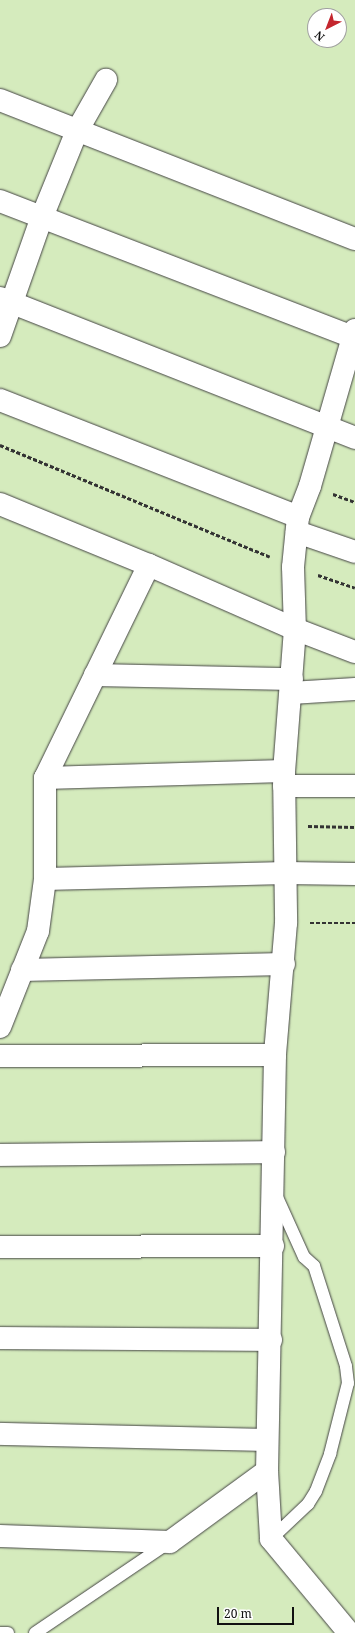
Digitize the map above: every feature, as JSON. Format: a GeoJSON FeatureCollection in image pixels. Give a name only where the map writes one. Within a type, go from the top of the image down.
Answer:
{"type":"FeatureCollection","features":[{"type":"Feature","properties":{"kind":"street"},"geometry":{"type":"LineString","coordinates":[[0,336],[6,300],[77,131],[106,80]]}},
{"type":"Feature","properties":{"kind":"street"},"geometry":{"type":"LineString","coordinates":[[0,100],[355,239]]}},
{"type":"Feature","properties":{"kind":"street"},"geometry":{"type":"LineString","coordinates":[[0,201],[354,334],[310,486],[297,524],[293,567],[295,628],[284,778],[283,826],[286,873],[286,923],[284,964],[275,1055],[273,1246],[267,1440],[267,1471],[271,1539],[349,1633]]}},
{"type":"Feature","properties":{"kind":"street"},"geometry":{"type":"LineString","coordinates":[[6,300],[355,438]]}},
{"type":"Feature","properties":{"kind":"street"},"geometry":{"type":"LineString","coordinates":[[0,400],[297,524],[355,552]]}},
{"type":"Feature","properties":{"kind":"street"},"geometry":{"type":"LineString","coordinates":[[0,504],[355,652]]}},
{"type":"Feature","properties":{"kind":"street"},"geometry":{"type":"LineString","coordinates":[[0,1027],[38,931],[45,879],[45,778],[149,565]]}},
{"type":"Feature","properties":{"kind":"street"},"geometry":{"type":"LineString","coordinates":[[95,675],[355,689]]}},
{"type":"Feature","properties":{"kind":"street"},"geometry":{"type":"LineString","coordinates":[[45,778],[284,778],[355,786]]}},
{"type":"Feature","properties":{"kind":"street"},"geometry":{"type":"LineString","coordinates":[[45,879],[286,873],[355,874]]}},
{"type":"Feature","properties":{"kind":"street"},"geometry":{"type":"LineString","coordinates":[[22,970],[284,964]]}},
{"type":"Feature","properties":{"kind":"street"},"geometry":{"type":"LineString","coordinates":[[0,1056],[275,1055]]}},
{"type":"Feature","properties":{"kind":"street"},"geometry":{"type":"LineString","coordinates":[[0,1155],[274,1152]]}},
{"type":"Feature","properties":{"kind":"street"},"geometry":{"type":"LineString","coordinates":[[0,1246],[273,1246]]}},
{"type":"Feature","properties":{"kind":"street"},"geometry":{"type":"LineString","coordinates":[[0,1338],[271,1340]]}},
{"type":"Feature","properties":{"kind":"street"},"geometry":{"type":"LineString","coordinates":[[0,1434],[267,1440]]}},
{"type":"Feature","properties":{"kind":"street"},"geometry":{"type":"LineString","coordinates":[[0,1536],[170,1542],[267,1471]]}},
{"type":"Feature","properties":{"kind":"lane"},"geometry":{"type":"LineString","coordinates":[[271,1539],[308,1504],[316,1491],[330,1454],[348,1383],[346,1366],[314,1266],[304,1257],[274,1191]]}},
{"type":"Feature","properties":{"kind":"lane"},"geometry":{"type":"LineString","coordinates":[[35,1633],[170,1542]]}},
{"type":"Feature","properties":{"kind":"lane"},"geometry":{"type":"LineString","coordinates":[[0,1632],[8,1633]]}},
{"type":"Feature","properties":{"kind":"path"},"geometry":{"type":"LineString","coordinates":[[0,445],[293,567],[355,588]]}},
{"type":"Feature","properties":{"kind":"path"},"geometry":{"type":"LineString","coordinates":[[283,826],[355,827]]}},
{"type":"Feature","properties":{"kind":"path"},"geometry":{"type":"LineString","coordinates":[[286,923],[355,923]]}},
{"type":"Feature","properties":{"kind":"green space"},"geometry":{"type":"Polygon","coordinates":[[[0,0],[355,0],[355,1633],[0,1633],[0,0]]]}}]}
